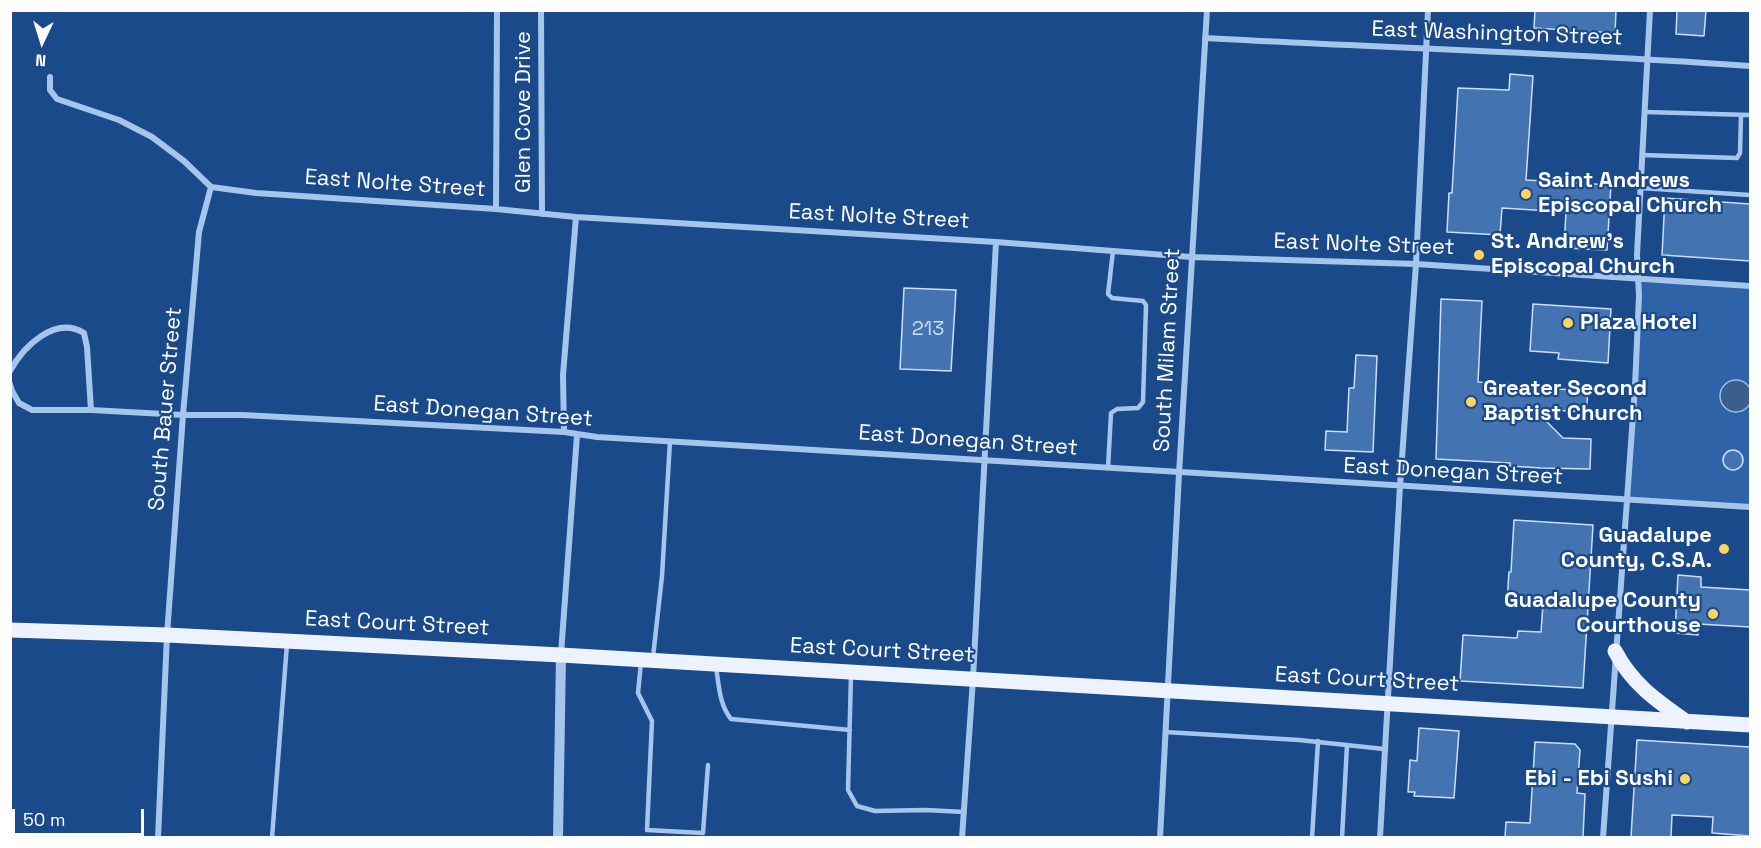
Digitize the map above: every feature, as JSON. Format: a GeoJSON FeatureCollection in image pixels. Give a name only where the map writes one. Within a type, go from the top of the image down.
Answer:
{"type":"FeatureCollection","features":[{"type":"Feature","properties":{"kind":"main road","name":"East Court Street"},"geometry":{"type":"LineString","coordinates":[[10,630],[167,635],[561,655],[1750,726]]}},
{"type":"Feature","properties":{"kind":"main road"},"geometry":{"type":"LineString","coordinates":[[1615,651],[1624,669],[1642,688],[1687,722]]}},
{"type":"Feature","properties":{"kind":"street","name":"Glen Cove Drive"},"geometry":{"type":"LineString","coordinates":[[496,209],[497,10]]}},
{"type":"Feature","properties":{"kind":"street","name":"Glen Cove Drive"},"geometry":{"type":"LineString","coordinates":[[541,10],[542,214]]}},
{"type":"Feature","properties":{"kind":"street","name":"South Milam Street"},"geometry":{"type":"LineString","coordinates":[[1160,837],[1191,257],[1207,10]]}},
{"type":"Feature","properties":{"kind":"street"},"geometry":{"type":"LineString","coordinates":[[1380,837],[1386,703],[1416,264],[1428,10]]}},
{"type":"Feature","properties":{"kind":"street"},"geometry":{"type":"LineString","coordinates":[[1603,837],[1639,296],[1637,278],[1640,188],[1650,10]]}},
{"type":"Feature","properties":{"kind":"street","name":"East Washington Street"},"geometry":{"type":"LineString","coordinates":[[1205,38],[1750,66]]}},
{"type":"Feature","properties":{"kind":"street"},"geometry":{"type":"LineString","coordinates":[[50,77],[50,90],[57,99],[119,120],[152,137],[184,161],[211,187]]}},
{"type":"Feature","properties":{"kind":"street","name":"East Nolte Street"},"geometry":{"type":"LineString","coordinates":[[211,187],[256,193],[496,209],[576,217],[996,242],[1191,257],[1416,264],[1750,286]]}},
{"type":"Feature","properties":{"kind":"street","name":"South Bauer Street"},"geometry":{"type":"LineString","coordinates":[[158,837],[167,635],[183,415],[199,232],[211,187]]}},
{"type":"Feature","properties":{"kind":"street"},"geometry":{"type":"LineString","coordinates":[[564,432],[562,375],[576,217]]}},
{"type":"Feature","properties":{"kind":"street"},"geometry":{"type":"LineString","coordinates":[[962,837],[973,679],[996,242]]}},
{"type":"Feature","properties":{"kind":"street"},"geometry":{"type":"LineString","coordinates":[[10,371],[18,356],[44,333],[64,327],[76,328],[84,333],[87,347],[91,410]]}},
{"type":"Feature","properties":{"kind":"street","name":"East Donegan Street"},"geometry":{"type":"LineString","coordinates":[[10,384],[18,403],[32,410],[243,415],[564,432],[577,435],[984,459],[1179,474],[1750,507]]}},
{"type":"Feature","properties":{"kind":"street"},"geometry":{"type":"LineString","coordinates":[[558,837],[561,655],[577,435]]}},
{"type":"Feature","properties":{"kind":"lane"},"geometry":{"type":"LineString","coordinates":[[1645,112],[1750,115]]}},
{"type":"Feature","properties":{"kind":"lane"},"geometry":{"type":"LineString","coordinates":[[1642,155],[1737,158],[1740,153],[1741,115]]}},
{"type":"Feature","properties":{"kind":"lane"},"geometry":{"type":"LineString","coordinates":[[1640,188],[1750,195]]}},
{"type":"Feature","properties":{"kind":"lane"},"geometry":{"type":"LineString","coordinates":[[1108,468],[1111,413],[1117,409],[1138,408],[1143,402],[1146,305],[1143,301],[1112,298],[1108,294],[1113,251]]}},
{"type":"Feature","properties":{"kind":"lane"},"geometry":{"type":"LineString","coordinates":[[670,441],[662,576],[647,660],[638,693],[652,721],[647,830],[703,833],[708,765]]}},
{"type":"Feature","properties":{"kind":"lane"},"geometry":{"type":"LineString","coordinates":[[273,837],[287,641]]}},
{"type":"Feature","properties":{"kind":"lane"},"geometry":{"type":"LineString","coordinates":[[716,664],[719,693],[725,711],[731,719],[850,730]]}},
{"type":"Feature","properties":{"kind":"lane"},"geometry":{"type":"LineString","coordinates":[[851,672],[848,790],[857,806],[875,811],[964,812]]}},
{"type":"Feature","properties":{"kind":"lane"},"geometry":{"type":"LineString","coordinates":[[1165,732],[1318,741],[1384,749]]}},
{"type":"Feature","properties":{"kind":"lane"},"geometry":{"type":"LineString","coordinates":[[1312,837],[1318,741]]}},
{"type":"Feature","properties":{"kind":"lane"},"geometry":{"type":"LineString","coordinates":[[1342,837],[1347,745]]}},
{"type":"Feature","properties":{"kind":"shaded area"},"geometry":{"type":"Polygon","coordinates":[[[1637,277],[1750,286],[1750,507],[1627,500],[1637,277]]]}},
{"type":"Feature","properties":{"kind":"shaded area"},"geometry":{"type":"Polygon","coordinates":[[[1736,380],[1747,385],[1752,396],[1747,407],[1736,412],[1725,407],[1720,396],[1725,385],[1736,380]]]}},
{"type":"Feature","properties":{"kind":"building"},"geometry":{"type":"Polygon","coordinates":[[[1535,10],[1616,10],[1615,33],[1534,28],[1535,10]]]}},
{"type":"Feature","properties":{"kind":"building"},"geometry":{"type":"Polygon","coordinates":[[[1677,10],[1706,10],[1704,36],[1676,34],[1677,10]]]}},
{"type":"Feature","properties":{"kind":"building"},"geometry":{"type":"Polygon","coordinates":[[[1510,74],[1533,76],[1526,180],[1611,185],[1607,250],[1564,248],[1566,212],[1502,208],[1500,235],[1447,232],[1449,193],[1452,193],[1458,88],[1509,90],[1510,74]]]}},
{"type":"Feature","properties":{"kind":"building"},"geometry":{"type":"Polygon","coordinates":[[[1665,198],[1750,204],[1750,261],[1662,255],[1665,198]]]}},
{"type":"Feature","properties":{"kind":"building"},"geometry":{"type":"Polygon","coordinates":[[[904,288],[956,290],[951,371],[900,369],[904,288]]]}},
{"type":"Feature","properties":{"kind":"building"},"geometry":{"type":"Polygon","coordinates":[[[1441,299],[1482,301],[1478,382],[1588,391],[1586,412],[1534,409],[1563,438],[1591,439],[1590,469],[1510,466],[1510,463],[1436,459],[1441,299]]]}},
{"type":"Feature","properties":{"kind":"building","name":"Plaza Hotel"},"geometry":{"type":"Polygon","coordinates":[[[1533,304],[1611,309],[1608,363],[1558,359],[1559,353],[1530,351],[1533,304]]]}},
{"type":"Feature","properties":{"kind":"building"},"geometry":{"type":"Polygon","coordinates":[[[1356,355],[1377,356],[1373,452],[1325,450],[1326,431],[1347,432],[1349,388],[1354,388],[1356,355]]]}},
{"type":"Feature","properties":{"kind":"building"},"geometry":{"type":"Polygon","coordinates":[[[1733,450],[1740,453],[1743,460],[1740,467],[1733,470],[1726,467],[1723,460],[1726,453],[1733,450]]]}},
{"type":"Feature","properties":{"kind":"building"},"geometry":{"type":"Polygon","coordinates":[[[1514,520],[1593,525],[1583,688],[1460,681],[1463,635],[1517,638],[1518,631],[1541,632],[1543,604],[1507,602],[1514,520]]]}},
{"type":"Feature","properties":{"kind":"building","name":"Guadalupe County Courthouse"},"geometry":{"type":"Polygon","coordinates":[[[1678,575],[1701,577],[1701,587],[1750,590],[1750,627],[1698,624],[1698,635],[1675,633],[1678,575]]]}},
{"type":"Feature","properties":{"kind":"building"},"geometry":{"type":"Polygon","coordinates":[[[1419,728],[1459,731],[1454,798],[1414,796],[1415,792],[1408,792],[1410,760],[1417,761],[1419,728]]]}},
{"type":"Feature","properties":{"kind":"building"},"geometry":{"type":"Polygon","coordinates":[[[1637,740],[1750,747],[1750,836],[1712,833],[1713,817],[1672,815],[1671,837],[1631,837],[1637,740]]]}},
{"type":"Feature","properties":{"kind":"building"},"geometry":{"type":"Polygon","coordinates":[[[1535,742],[1575,744],[1580,750],[1577,793],[1585,794],[1583,837],[1505,837],[1506,822],[1530,823],[1535,742]]]}},
{"type":"Feature","properties":{"kind":"place","name":"Saint Andrews Episcopal Church"},"geometry":{"type":"Point","coordinates":[1526,194]}},
{"type":"Feature","properties":{"kind":"place","name":"St. Andrew's Episcopal Church"},"geometry":{"type":"Point","coordinates":[1479,255]}},
{"type":"Feature","properties":{"kind":"place","name":"Plaza Hotel"},"geometry":{"type":"Point","coordinates":[1568,323]}},
{"type":"Feature","properties":{"kind":"place","name":"Greater Second Baptist Church"},"geometry":{"type":"Point","coordinates":[1471,402]}},
{"type":"Feature","properties":{"kind":"place","name":"Guadalupe County, C.S.A."},"geometry":{"type":"Point","coordinates":[1724,549]}},
{"type":"Feature","properties":{"kind":"place","name":"Guadalupe County Courthouse"},"geometry":{"type":"Point","coordinates":[1713,614]}},
{"type":"Feature","properties":{"kind":"place","name":"Ebi - Ebi Sushi"},"geometry":{"type":"Point","coordinates":[1685,779]}}]}
